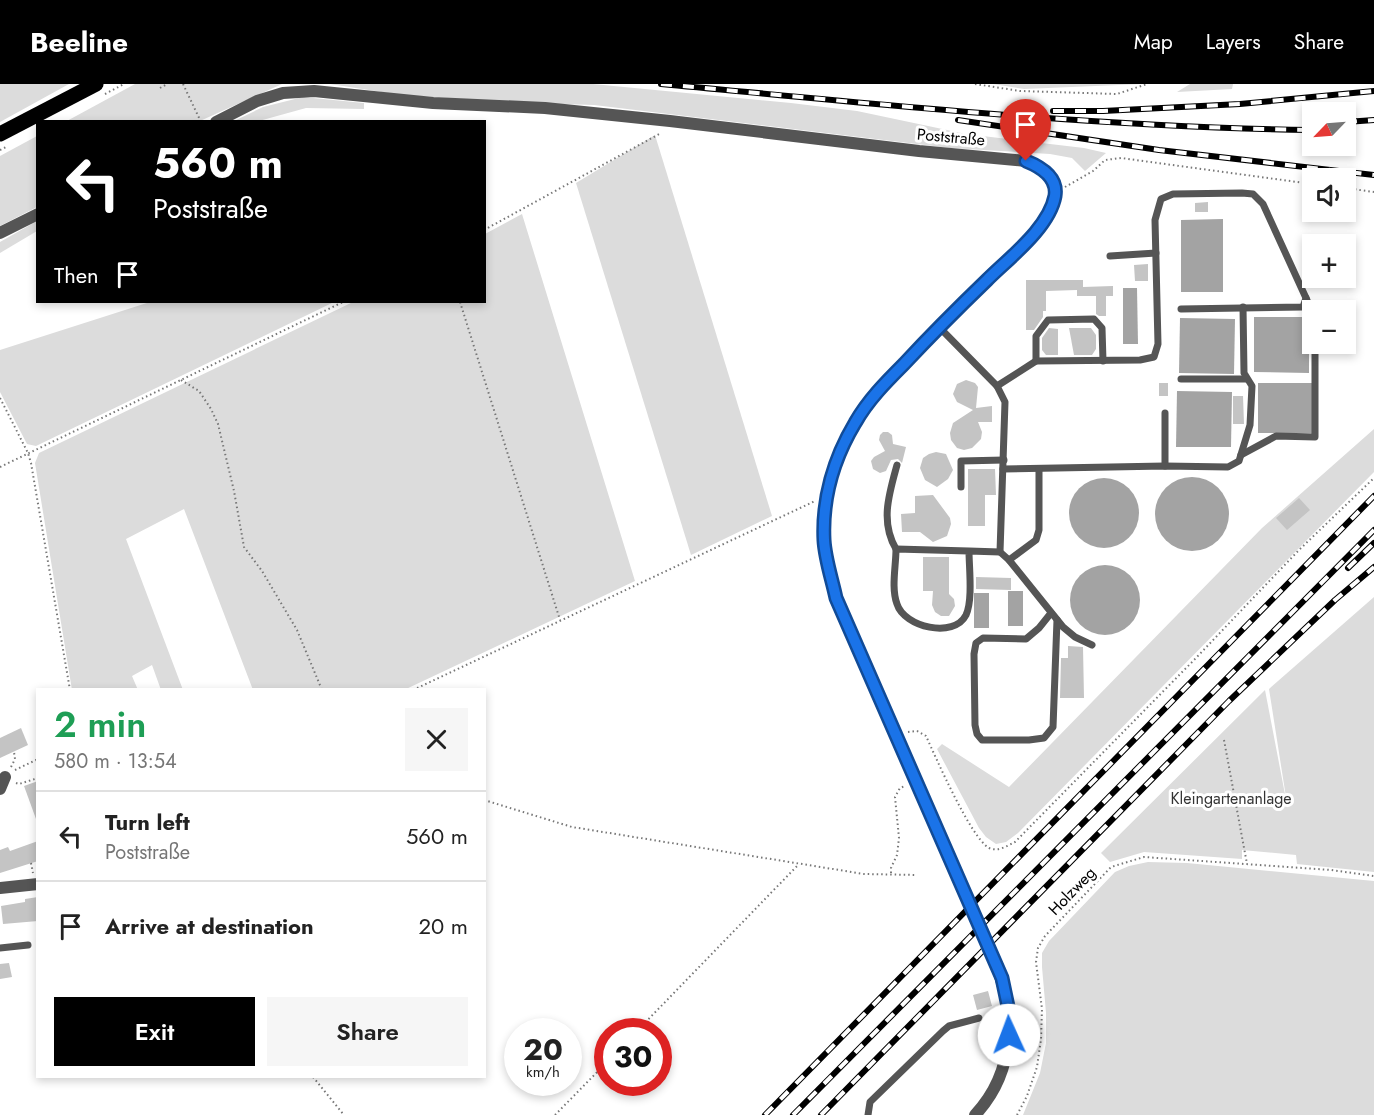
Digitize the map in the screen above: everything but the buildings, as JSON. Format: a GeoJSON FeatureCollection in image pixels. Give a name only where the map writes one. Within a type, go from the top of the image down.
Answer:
{"type":"FeatureCollection","features":[{"type":"Feature","properties":{"kind":"main road"},"geometry":{"type":"LineString","coordinates":[[0,134],[96,84]]}},
{"type":"Feature","properties":{"kind":"street","name":"Poststraße"},"geometry":{"type":"LineString","coordinates":[[220,120],[257,101],[284,93],[314,91],[433,103],[545,108],[1026,161],[1042,167],[1052,179],[1056,193]]}},
{"type":"Feature","properties":{"kind":"street"},"geometry":{"type":"LineString","coordinates":[[975,1115],[983,1106],[998,1079],[1006,1057],[1010,1016],[1007,997],[994,960],[836,598],[824,541],[826,496],[836,464],[870,399],[939,327],[1029,239],[1047,217],[1056,193]]}},
{"type":"Feature","properties":{"kind":"street"},"geometry":{"type":"LineString","coordinates":[[0,233],[36,214]]}},
{"type":"Feature","properties":{"kind":"street"},"geometry":{"type":"LineString","coordinates":[[0,888],[36,884]]}},
{"type":"Feature","properties":{"kind":"lane"},"geometry":{"type":"LineString","coordinates":[[997,386],[1036,361],[1140,360],[1154,357],[1158,344],[1155,220],[1161,199],[1173,194],[1242,192],[1253,194],[1263,204],[1306,298],[1303,307],[1181,309]]}},
{"type":"Feature","properties":{"kind":"lane"},"geometry":{"type":"LineString","coordinates":[[1110,256],[1156,253]]}},
{"type":"Feature","properties":{"kind":"lane"},"geometry":{"type":"LineString","coordinates":[[1004,469],[1228,467],[1239,461],[1248,433],[1252,386],[1244,373],[1243,307]]}},
{"type":"Feature","properties":{"kind":"lane"},"geometry":{"type":"LineString","coordinates":[[1036,361],[1036,336],[1048,320],[1094,319],[1102,328],[1102,360]]}},
{"type":"Feature","properties":{"kind":"lane"},"geometry":{"type":"LineString","coordinates":[[939,327],[997,386],[1005,402],[1000,552]]}},
{"type":"Feature","properties":{"kind":"lane"},"geometry":{"type":"LineString","coordinates":[[1241,455],[1276,436],[1315,437],[1315,354]]}},
{"type":"Feature","properties":{"kind":"lane"},"geometry":{"type":"LineString","coordinates":[[1181,379],[1246,379]]}},
{"type":"Feature","properties":{"kind":"lane"},"geometry":{"type":"LineString","coordinates":[[1165,466],[1166,413]]}},
{"type":"Feature","properties":{"kind":"lane"},"geometry":{"type":"LineString","coordinates":[[961,487],[961,461],[1004,460]]}},
{"type":"Feature","properties":{"kind":"lane"},"geometry":{"type":"LineString","coordinates":[[897,465],[888,496],[887,529],[896,549],[895,592],[897,605],[904,615],[917,623],[945,628],[965,617],[969,607],[969,550]]}},
{"type":"Feature","properties":{"kind":"lane"},"geometry":{"type":"LineString","coordinates":[[1009,560],[1036,540],[1039,530],[1039,469]]}},
{"type":"Feature","properties":{"kind":"lane"},"geometry":{"type":"LineString","coordinates":[[896,549],[1000,552],[1057,620],[1075,637],[1092,645]]}},
{"type":"Feature","properties":{"kind":"lane"},"geometry":{"type":"LineString","coordinates":[[1051,613],[1026,639],[983,638],[976,642],[974,654],[975,725],[976,734],[982,740],[1044,738],[1053,727],[1057,620]]}},
{"type":"Feature","properties":{"kind":"lane"},"geometry":{"type":"LineString","coordinates":[[0,948],[28,945]]}},
{"type":"Feature","properties":{"kind":"lane"},"geometry":{"type":"LineString","coordinates":[[868,1115],[870,1102],[943,1031],[949,1026],[979,1018]]}},
{"type":"Feature","properties":{"kind":"path"},"geometry":{"type":"LineString","coordinates":[[160,87],[167,84]]}},
{"type":"Feature","properties":{"kind":"path"},"geometry":{"type":"LineString","coordinates":[[183,84],[200,120]]}},
{"type":"Feature","properties":{"kind":"path"},"geometry":{"type":"LineString","coordinates":[[975,84],[1020,91],[1117,94],[1147,84]]}},
{"type":"Feature","properties":{"kind":"path"},"geometry":{"type":"LineString","coordinates":[[486,229],[662,132],[670,121]]}},
{"type":"Feature","properties":{"kind":"path"},"geometry":{"type":"LineString","coordinates":[[1056,193],[1094,171],[1105,160],[1121,158],[1302,183]]}},
{"type":"Feature","properties":{"kind":"path"},"geometry":{"type":"LineString","coordinates":[[1356,189],[1374,192]]}},
{"type":"Feature","properties":{"kind":"path"},"geometry":{"type":"LineString","coordinates":[[0,467],[341,303]]}},
{"type":"Feature","properties":{"kind":"path"},"geometry":{"type":"LineString","coordinates":[[460,303],[560,620]]}},
{"type":"Feature","properties":{"kind":"path"},"geometry":{"type":"LineString","coordinates":[[181,380],[199,391],[218,424],[244,547],[262,571],[297,630],[321,688]]}},
{"type":"Feature","properties":{"kind":"path"},"geometry":{"type":"LineString","coordinates":[[0,398],[28,453],[70,688]]}},
{"type":"Feature","properties":{"kind":"path"},"geometry":{"type":"LineString","coordinates":[[896,734],[917,731],[926,736],[960,807],[979,839],[989,848],[1001,849],[1015,842],[1299,550],[1374,478]]}},
{"type":"Feature","properties":{"kind":"path"},"geometry":{"type":"LineString","coordinates":[[417,688],[826,496]]}},
{"type":"Feature","properties":{"kind":"path"},"geometry":{"type":"LineString","coordinates":[[1224,740],[1247,864]]}},
{"type":"Feature","properties":{"kind":"path"},"geometry":{"type":"LineString","coordinates":[[3,783],[15,759],[14,752]]}},
{"type":"Feature","properties":{"kind":"path"},"geometry":{"type":"LineString","coordinates":[[3,783],[17,768],[36,760]]}},
{"type":"Feature","properties":{"kind":"path"},"geometry":{"type":"LineString","coordinates":[[3,783],[19,784],[36,779]]}},
{"type":"Feature","properties":{"kind":"path"},"geometry":{"type":"LineString","coordinates":[[891,874],[891,868],[897,855],[898,838],[895,797],[900,788],[907,785]]}},
{"type":"Feature","properties":{"kind":"path"},"geometry":{"type":"LineString","coordinates":[[486,801],[572,827],[864,874],[917,875]]}},
{"type":"Feature","properties":{"kind":"path","name":"Holzweg"},"geometry":{"type":"LineString","coordinates":[[1017,1115],[1027,1096],[1041,1038],[1042,1009],[1036,962],[1038,948],[1045,936],[1111,867],[1144,857],[1330,870],[1374,876]]}},
{"type":"Feature","properties":{"kind":"path"},"geometry":{"type":"LineString","coordinates":[[650,1018],[800,863]]}},
{"type":"Feature","properties":{"kind":"path"},"geometry":{"type":"LineString","coordinates":[[555,1115],[594,1075]]}},
{"type":"Feature","properties":{"kind":"path"},"geometry":{"type":"LineString","coordinates":[[314,1078],[344,1115]]}},
{"type":"Feature","properties":{"kind":"green space"},"geometry":{"type":"Polygon","coordinates":[[[0,84],[69,84],[0,122],[0,84]]]}},
{"type":"Feature","properties":{"kind":"green space"},"geometry":{"type":"Polygon","coordinates":[[[135,84],[282,84],[202,120],[69,120],[135,84]]]}},
{"type":"Feature","properties":{"kind":"green space"},"geometry":{"type":"Polygon","coordinates":[[[330,84],[593,84],[857,111],[966,134],[1084,148],[1106,153],[1085,171],[1072,158],[1050,154],[950,148],[594,105],[401,95],[330,84]]]}},
{"type":"Feature","properties":{"kind":"green space"},"geometry":{"type":"Polygon","coordinates":[[[993,84],[1143,84],[1024,89],[993,84]]]}},
{"type":"Feature","properties":{"kind":"green space"},"geometry":{"type":"Polygon","coordinates":[[[1190,84],[1233,84],[1232,89],[1177,92],[1190,84]]]}},
{"type":"Feature","properties":{"kind":"green space"},"geometry":{"type":"Polygon","coordinates":[[[303,97],[364,103],[364,109],[306,108],[263,120],[236,120],[263,107],[303,97]]]}},
{"type":"Feature","properties":{"kind":"green space"},"geometry":{"type":"Polygon","coordinates":[[[655,135],[772,516],[691,555],[576,183],[655,135]]]}},
{"type":"Feature","properties":{"kind":"green space"},"geometry":{"type":"Polygon","coordinates":[[[36,137],[36,208],[0,226],[0,156],[36,137]]]}},
{"type":"Feature","properties":{"kind":"green space"},"geometry":{"type":"Polygon","coordinates":[[[522,214],[635,581],[408,688],[252,688],[184,509],[126,539],[182,688],[160,688],[152,665],[132,676],[137,688],[72,688],[35,463],[39,453],[351,303],[486,303],[486,233],[522,214]]]}},
{"type":"Feature","properties":{"kind":"green space"},"geometry":{"type":"Polygon","coordinates":[[[36,222],[36,232],[0,253],[0,242],[36,222]]]}},
{"type":"Feature","properties":{"kind":"green space"},"geometry":{"type":"Polygon","coordinates":[[[147,303],[332,303],[36,446],[27,444],[0,392],[0,350],[147,303]]]}},
{"type":"Feature","properties":{"kind":"green space"},"geometry":{"type":"Polygon","coordinates":[[[1374,429],[1374,472],[1018,833],[1006,842],[996,844],[986,837],[937,749],[942,744],[1009,787],[1262,528],[1374,429]]]}},
{"type":"Feature","properties":{"kind":"green space","name":"Kleingartenanlage"},"geometry":{"type":"Polygon","coordinates":[[[1374,597],[1374,872],[1297,864],[1296,855],[1242,850],[1242,859],[1144,852],[1110,862],[1101,853],[1265,690],[1288,810],[1269,689],[1374,597]]]}},
{"type":"Feature","properties":{"kind":"green space"},"geometry":{"type":"Polygon","coordinates":[[[1148,862],[1187,863],[1374,881],[1374,1115],[1023,1115],[1040,1073],[1046,1043],[1042,953],[1049,941],[1115,872],[1148,862]]]}},
{"type":"Feature","properties":{"kind":"shaded area"},"geometry":{"type":"Polygon","coordinates":[[[1223,219],[1223,292],[1181,292],[1181,220],[1223,219]]]}},
{"type":"Feature","properties":{"kind":"shaded area"},"geometry":{"type":"Polygon","coordinates":[[[1123,288],[1137,288],[1138,344],[1123,344],[1123,288]]]}},
{"type":"Feature","properties":{"kind":"shaded area"},"geometry":{"type":"Polygon","coordinates":[[[1254,317],[1302,317],[1302,354],[1309,354],[1309,373],[1254,372],[1254,317]]]}},
{"type":"Feature","properties":{"kind":"shaded area"},"geometry":{"type":"Polygon","coordinates":[[[1180,318],[1235,319],[1234,374],[1179,373],[1180,318]]]}},
{"type":"Feature","properties":{"kind":"shaded area"},"geometry":{"type":"Polygon","coordinates":[[[1258,383],[1312,383],[1312,433],[1258,433],[1258,383]]]}},
{"type":"Feature","properties":{"kind":"shaded area"},"geometry":{"type":"Polygon","coordinates":[[[1177,391],[1232,392],[1231,447],[1176,447],[1177,391]]]}},
{"type":"Feature","properties":{"kind":"shaded area"},"geometry":{"type":"Polygon","coordinates":[[[1185,477],[1199,477],[1213,483],[1223,493],[1229,507],[1229,521],[1223,535],[1213,545],[1199,551],[1185,551],[1171,545],[1161,535],[1155,521],[1155,507],[1161,493],[1171,483],[1185,477]]]}},
{"type":"Feature","properties":{"kind":"shaded area"},"geometry":{"type":"Polygon","coordinates":[[[1104,478],[1117,481],[1129,488],[1136,500],[1139,513],[1136,526],[1129,538],[1117,545],[1104,548],[1091,545],[1079,538],[1072,526],[1069,513],[1072,500],[1079,488],[1091,481],[1104,478]]]}},
{"type":"Feature","properties":{"kind":"shaded area"},"geometry":{"type":"Polygon","coordinates":[[[1105,565],[1118,568],[1130,575],[1137,587],[1140,600],[1137,613],[1130,625],[1118,632],[1105,635],[1092,632],[1080,625],[1073,613],[1070,600],[1073,587],[1080,575],[1092,568],[1105,565]]]}},
{"type":"Feature","properties":{"kind":"shaded area"},"geometry":{"type":"Polygon","coordinates":[[[1008,591],[1023,591],[1023,626],[1008,626],[1008,591]]]}},
{"type":"Feature","properties":{"kind":"shaded area"},"geometry":{"type":"Polygon","coordinates":[[[974,593],[989,593],[989,628],[974,628],[974,593]]]}},
{"type":"Feature","properties":{"kind":"railway"},"geometry":{"type":"LineString","coordinates":[[661,84],[905,107],[1067,119],[1302,130]]}},
{"type":"Feature","properties":{"kind":"railway"},"geometry":{"type":"LineString","coordinates":[[1053,111],[1103,111],[1240,104],[1374,91]]}},
{"type":"Feature","properties":{"kind":"railway"},"geometry":{"type":"LineString","coordinates":[[958,120],[1159,150],[1374,175]]}},
{"type":"Feature","properties":{"kind":"railway"},"geometry":{"type":"LineString","coordinates":[[1356,121],[1374,120]]}},
{"type":"Feature","properties":{"kind":"railway"},"geometry":{"type":"LineString","coordinates":[[765,1115],[1374,496]]}},
{"type":"Feature","properties":{"kind":"railway"},"geometry":{"type":"LineString","coordinates":[[793,1115],[1374,530]]}},
{"type":"Feature","properties":{"kind":"railway"},"geometry":{"type":"LineString","coordinates":[[1348,568],[1374,543]]}},
{"type":"Feature","properties":{"kind":"railway"},"geometry":{"type":"LineString","coordinates":[[821,1115],[1229,701],[1335,600],[1374,567]]}},
{"type":"Feature","properties":{"kind":"route"},"geometry":{"type":"LineString","coordinates":[[1009,1035],[1010,1016],[1002,978],[836,598],[824,541],[826,496],[836,464],[854,423],[870,399],[939,327],[1029,239],[1047,217],[1056,193],[1052,179],[1042,167],[1026,161]]}}]}
